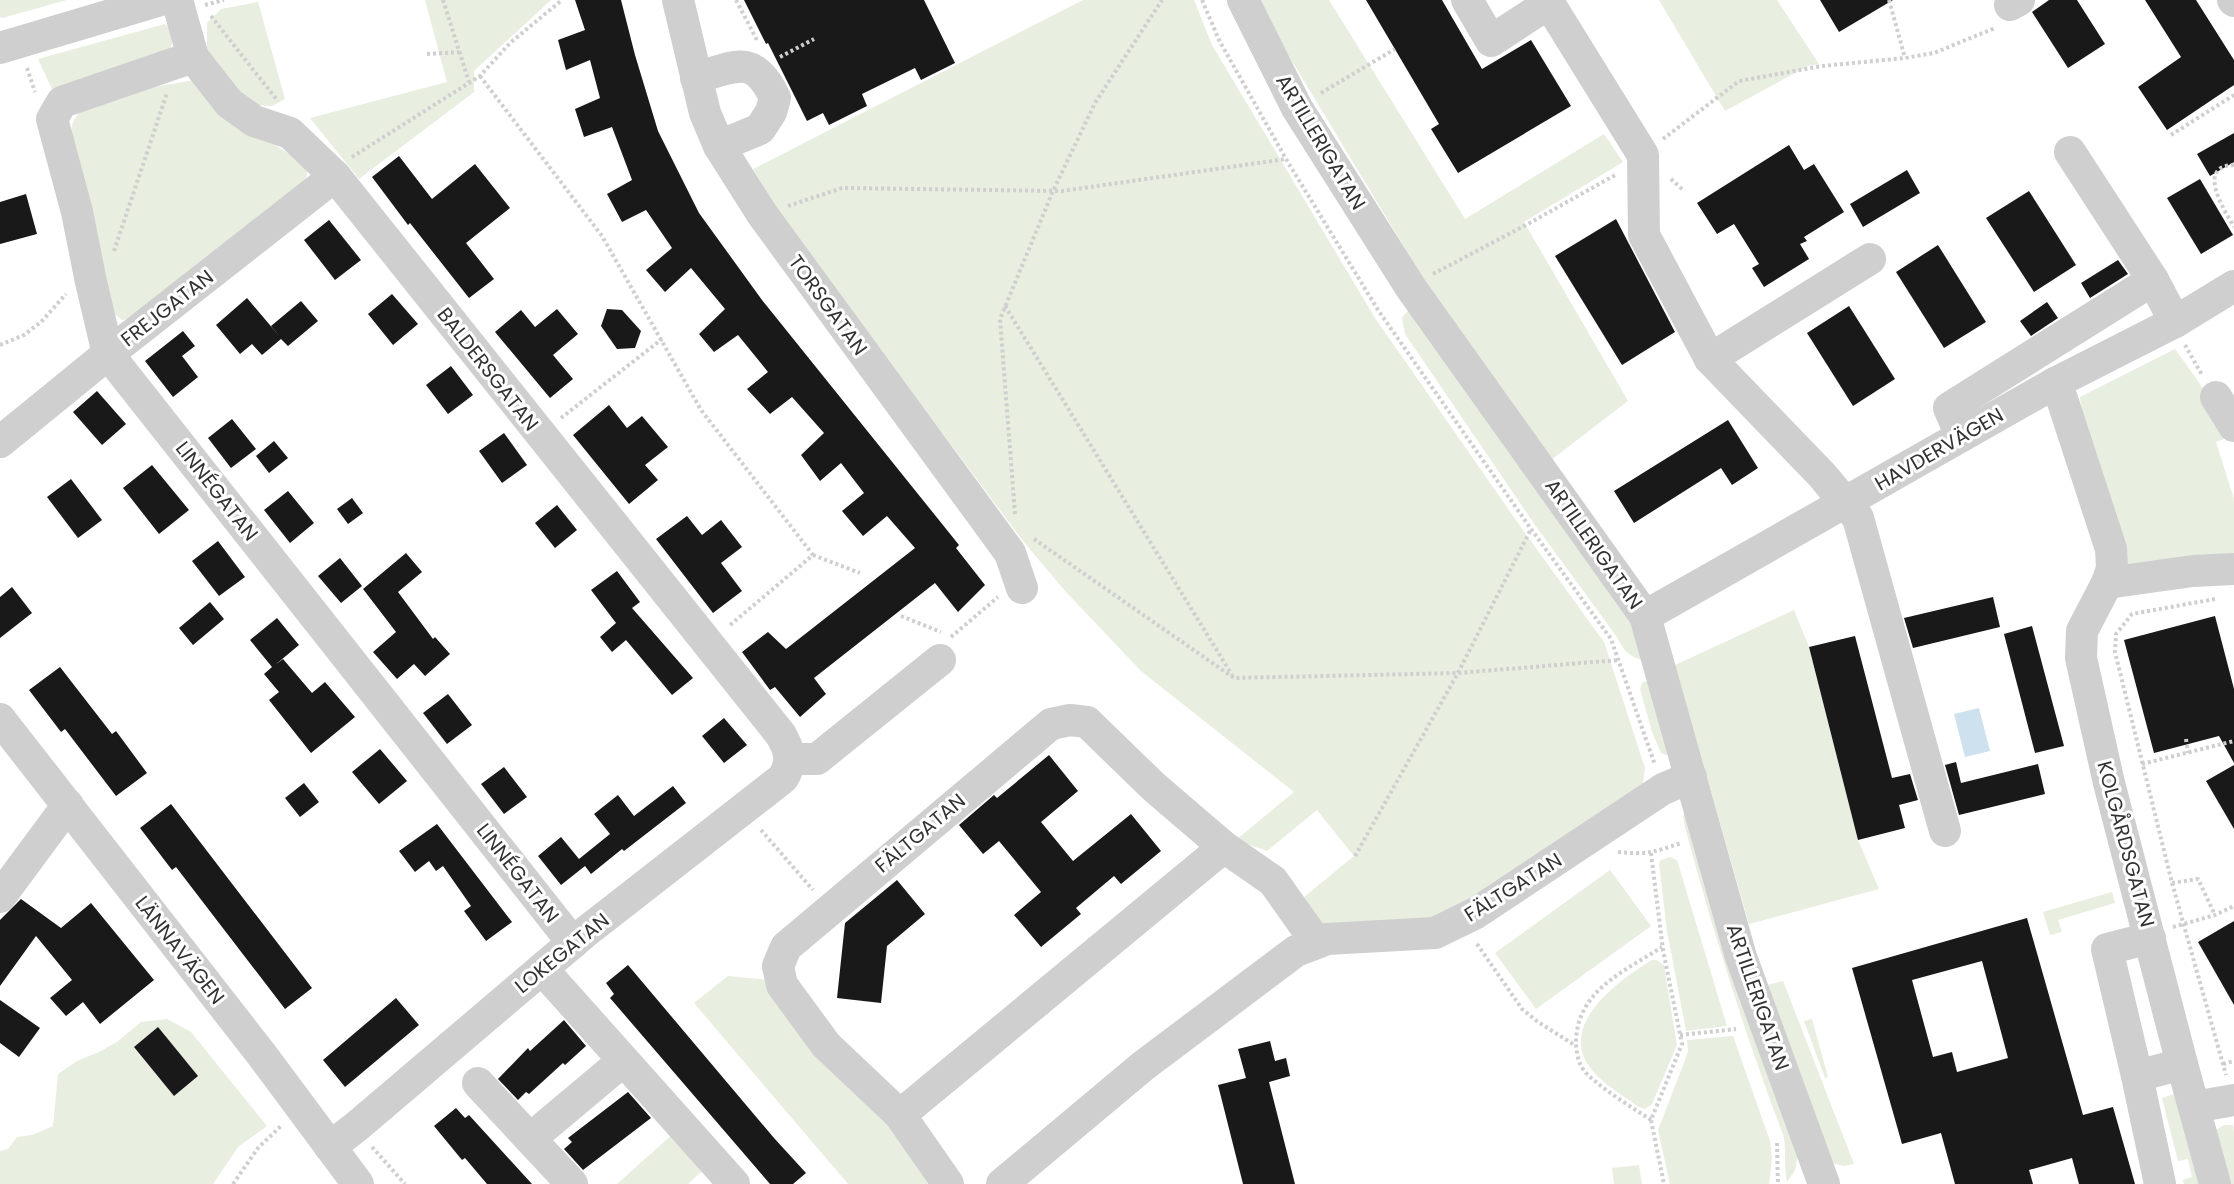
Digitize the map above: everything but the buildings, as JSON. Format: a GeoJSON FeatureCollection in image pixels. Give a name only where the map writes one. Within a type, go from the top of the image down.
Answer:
{"type":"FeatureCollection","features":[{"type":"Feature","properties":{"kind":"street"},"geometry":{"type":"LineString","coordinates":[[13,55],[161,0]]}},
{"type":"Feature","properties":{"kind":"street","name":"TORSGATAN"},"geometry":{"type":"LineString","coordinates":[[678,0],[705,112],[719,146],[762,214],[1010,553],[1020,581]]}},
{"type":"Feature","properties":{"kind":"street","name":"ARTILLERIGATAN"},"geometry":{"type":"LineString","coordinates":[[1243,0],[1297,108],[1411,288],[1645,616],[1677,783],[1824,1184]]}},
{"type":"Feature","properties":{"kind":"street"},"geometry":{"type":"LineString","coordinates":[[1467,0],[1491,41],[1548,1],[1643,155],[1644,235],[1710,359],[1822,476],[1858,518],[1946,831]]}},
{"type":"Feature","properties":{"kind":"street","name":"BALDERSGATAN"},"geometry":{"type":"LineString","coordinates":[[190,3],[194,57],[229,103],[254,121],[290,133],[335,176],[781,735],[791,759]]}},
{"type":"Feature","properties":{"kind":"street"},"geometry":{"type":"LineString","coordinates":[[56,112],[62,102],[194,57]]}},
{"type":"Feature","properties":{"kind":"street"},"geometry":{"type":"LineString","coordinates":[[696,78],[736,66],[756,70],[767,80],[775,98],[771,112],[760,129],[719,146]]}},
{"type":"Feature","properties":{"kind":"street","name":"LINNÉGATAN"},"geometry":{"type":"LineString","coordinates":[[56,112],[52,119],[52,126],[77,212],[108,354],[573,943]]}},
{"type":"Feature","properties":{"kind":"street"},"geometry":{"type":"LineString","coordinates":[[2070,152],[2153,280],[2177,329]]}},
{"type":"Feature","properties":{"kind":"street","name":"FREJGATAN"},"geometry":{"type":"LineString","coordinates":[[0,442],[335,176]]}},
{"type":"Feature","properties":{"kind":"street"},"geometry":{"type":"LineString","coordinates":[[1710,359],[1870,259]]}},
{"type":"Feature","properties":{"kind":"street"},"geometry":{"type":"LineString","coordinates":[[1961,436],[1949,408],[2153,280]]}},
{"type":"Feature","properties":{"kind":"street","name":"HAVDERVÄGEN"},"geometry":{"type":"LineString","coordinates":[[1645,616],[2055,383],[2177,329],[2234,286]]}},
{"type":"Feature","properties":{"kind":"street","name":"KOLGÅRDSGATAN"},"geometry":{"type":"LineString","coordinates":[[2055,383],[2111,549],[2112,568],[2108,583],[2082,631],[2081,658],[2109,783],[2215,1184]]}},
{"type":"Feature","properties":{"kind":"street"},"geometry":{"type":"LineString","coordinates":[[2227,391],[2234,426]]}},
{"type":"Feature","properties":{"kind":"street"},"geometry":{"type":"LineString","coordinates":[[2108,583],[2193,571],[2229,584]]}},
{"type":"Feature","properties":{"kind":"street"},"geometry":{"type":"LineString","coordinates":[[791,759],[817,759],[940,660]]}},
{"type":"Feature","properties":{"kind":"street","name":"LÄNNAVÄGEN"},"geometry":{"type":"LineString","coordinates":[[0,718],[262,1055],[358,1184]]}},
{"type":"Feature","properties":{"kind":"street","name":"FÄLTGATAN"},"geometry":{"type":"LineString","coordinates":[[948,1184],[900,1115],[826,1045],[782,985],[778,966],[786,947],[829,909],[1052,724],[1070,720],[1086,722],[1154,788],[1224,847],[1273,880],[1317,943]]}},
{"type":"Feature","properties":{"kind":"street","name":"LOKEGATAN"},"geometry":{"type":"LineString","coordinates":[[330,1147],[573,943],[783,778],[791,759]]}},
{"type":"Feature","properties":{"kind":"street","name":"FÄLTGATAN"},"geometry":{"type":"LineString","coordinates":[[1002,1184],[1143,1066],[1296,951],[1328,939],[1435,933],[1476,913],[1677,783]]}},
{"type":"Feature","properties":{"kind":"street"},"geometry":{"type":"LineString","coordinates":[[0,897],[68,805]]}},
{"type":"Feature","properties":{"kind":"street"},"geometry":{"type":"LineString","coordinates":[[900,1115],[1224,847]]}},
{"type":"Feature","properties":{"kind":"street"},"geometry":{"type":"LineString","coordinates":[[2150,938],[2107,949],[2160,1184]]}},
{"type":"Feature","properties":{"kind":"street"},"geometry":{"type":"LineString","coordinates":[[542,969],[734,1184]]}},
{"type":"Feature","properties":{"kind":"street"},"geometry":{"type":"LineString","coordinates":[[530,1139],[623,1061]]}},
{"type":"Feature","properties":{"kind":"street"},"geometry":{"type":"LineString","coordinates":[[2137,1076],[2182,1064]]}},
{"type":"Feature","properties":{"kind":"street"},"geometry":{"type":"LineString","coordinates":[[478,1083],[572,1184]]}},
{"type":"Feature","properties":{"kind":"street"},"geometry":{"type":"LineString","coordinates":[[2194,1107],[2234,1100]]}},
{"type":"Feature","properties":{"kind":"path"},"geometry":{"type":"LineString","coordinates":[[443,0],[469,82]]}},
{"type":"Feature","properties":{"kind":"path"},"geometry":{"type":"LineString","coordinates":[[335,176],[347,161],[480,76],[510,43],[561,0]]}},
{"type":"Feature","properties":{"kind":"path"},"geometry":{"type":"LineString","coordinates":[[736,0],[763,53]]}},
{"type":"Feature","properties":{"kind":"path"},"geometry":{"type":"LineString","coordinates":[[1015,516],[1000,319],[1053,191],[1095,102],[1162,0]]}},
{"type":"Feature","properties":{"kind":"path"},"geometry":{"type":"LineString","coordinates":[[1202,0],[1219,40],[1286,159],[1378,310],[1611,639],[1677,783]]}},
{"type":"Feature","properties":{"kind":"path"},"geometry":{"type":"LineString","coordinates":[[1889,0],[1905,58]]}},
{"type":"Feature","properties":{"kind":"path"},"geometry":{"type":"LineString","coordinates":[[190,3],[280,103]]}},
{"type":"Feature","properties":{"kind":"path"},"geometry":{"type":"LineString","coordinates":[[1378,310],[1443,268],[1626,170],[1739,81],[1822,66],[1934,53],[1996,27],[2003,14],[2015,3]]}},
{"type":"Feature","properties":{"kind":"path"},"geometry":{"type":"LineString","coordinates":[[778,58],[814,39]]}},
{"type":"Feature","properties":{"kind":"path"},"geometry":{"type":"LineString","coordinates":[[1297,108],[1395,49]]}},
{"type":"Feature","properties":{"kind":"path"},"geometry":{"type":"LineString","coordinates":[[427,54],[459,51]]}},
{"type":"Feature","properties":{"kind":"path"},"geometry":{"type":"LineString","coordinates":[[13,55],[37,97],[56,112]]}},
{"type":"Feature","properties":{"kind":"path"},"geometry":{"type":"LineString","coordinates":[[480,76],[602,236],[700,410],[813,555],[860,573]]}},
{"type":"Feature","properties":{"kind":"path"},"geometry":{"type":"LineString","coordinates":[[0,345],[24,335],[41,322],[71,290],[91,282],[111,260],[168,90]]}},
{"type":"Feature","properties":{"kind":"path"},"geometry":{"type":"LineString","coordinates":[[2171,135],[2234,95]]}},
{"type":"Feature","properties":{"kind":"path"},"geometry":{"type":"LineString","coordinates":[[762,214],[842,188],[1053,191],[1286,159]]}},
{"type":"Feature","properties":{"kind":"path"},"geometry":{"type":"LineString","coordinates":[[2234,165],[2224,167],[2217,173],[2214,181],[2215,192],[2234,227]]}},
{"type":"Feature","properties":{"kind":"path"},"geometry":{"type":"LineString","coordinates":[[1005,306],[1234,678]]}},
{"type":"Feature","properties":{"kind":"path"},"geometry":{"type":"LineString","coordinates":[[2177,329],[2227,391]]}},
{"type":"Feature","properties":{"kind":"path"},"geometry":{"type":"LineString","coordinates":[[540,434],[662,339]]}},
{"type":"Feature","properties":{"kind":"path"},"geometry":{"type":"LineString","coordinates":[[1355,856],[1458,673],[1531,529]]}},
{"type":"Feature","properties":{"kind":"path"},"geometry":{"type":"LineString","coordinates":[[1025,533],[1234,678],[1458,673],[1619,660]]}},
{"type":"Feature","properties":{"kind":"path"},"geometry":{"type":"LineString","coordinates":[[709,643],[813,555]]}},
{"type":"Feature","properties":{"kind":"path"},"geometry":{"type":"LineString","coordinates":[[901,616],[938,630],[948,639],[1020,581]]}},
{"type":"Feature","properties":{"kind":"path"},"geometry":{"type":"LineString","coordinates":[[2229,584],[2132,614],[2116,634],[2115,652],[2172,884],[2186,925],[2190,949],[2223,1064],[2234,1061]]}},
{"type":"Feature","properties":{"kind":"path"},"geometry":{"type":"LineString","coordinates":[[2186,739],[2188,753]]}},
{"type":"Feature","properties":{"kind":"path"},"geometry":{"type":"LineString","coordinates":[[2142,765],[2234,741]]}},
{"type":"Feature","properties":{"kind":"path"},"geometry":{"type":"LineString","coordinates":[[743,809],[829,909]]}},
{"type":"Feature","properties":{"kind":"path"},"geometry":{"type":"LineString","coordinates":[[1678,832],[1685,854]]}},
{"type":"Feature","properties":{"kind":"path"},"geometry":{"type":"LineString","coordinates":[[1614,852],[1640,855],[1681,842]]}},
{"type":"Feature","properties":{"kind":"path"},"geometry":{"type":"LineString","coordinates":[[1651,853],[1662,947],[1682,1044],[1651,1120],[1664,1184]]}},
{"type":"Feature","properties":{"kind":"path"},"geometry":{"type":"LineString","coordinates":[[2172,884],[2198,879],[2215,915]]}},
{"type":"Feature","properties":{"kind":"path"},"geometry":{"type":"LineString","coordinates":[[2186,925],[2234,906]]}},
{"type":"Feature","properties":{"kind":"path"},"geometry":{"type":"LineString","coordinates":[[1466,947],[1485,939]]}},
{"type":"Feature","properties":{"kind":"path"},"geometry":{"type":"LineString","coordinates":[[1477,944],[1522,1009],[1576,1046]]}},
{"type":"Feature","properties":{"kind":"path"},"geometry":{"type":"LineString","coordinates":[[1651,1120],[1586,1073],[1576,1053],[1577,1026],[1588,1002],[1601,987],[1662,947]]}},
{"type":"Feature","properties":{"kind":"path"},"geometry":{"type":"LineString","coordinates":[[1733,1020],[1740,1040]]}},
{"type":"Feature","properties":{"kind":"path"},"geometry":{"type":"LineString","coordinates":[[1680,1035],[1736,1029]]}},
{"type":"Feature","properties":{"kind":"path"},"geometry":{"type":"LineString","coordinates":[[233,1184],[258,1149],[287,1120]]}},
{"type":"Feature","properties":{"kind":"path"},"geometry":{"type":"LineString","coordinates":[[1776,1139],[1778,1184]]}},
{"type":"Feature","properties":{"kind":"shaded area"},"geometry":{"type":"Polygon","coordinates":[[[0,0],[67,0],[2,18],[0,17],[0,0]]]}},
{"type":"Feature","properties":{"kind":"shaded area"},"geometry":{"type":"Polygon","coordinates":[[[425,0],[551,0],[474,71],[474,92],[359,179],[310,118],[447,82],[425,0]]]}},
{"type":"Feature","properties":{"kind":"shaded area"},"geometry":{"type":"Polygon","coordinates":[[[1083,0],[1194,0],[1212,45],[1375,318],[1604,642],[1645,768],[1642,789],[1466,905],[1425,924],[1318,930],[1304,897],[1354,856],[1317,810],[1267,851],[1236,840],[1294,792],[1141,671],[1066,592],[1023,541],[784,221],[753,169],[1083,0]]]}},
{"type":"Feature","properties":{"kind":"shaded area"},"geometry":{"type":"Polygon","coordinates":[[[1258,0],[1329,0],[1465,219],[1604,134],[1623,162],[1524,222],[1628,401],[1551,460],[1424,280],[1263,13],[1258,0]]]}},
{"type":"Feature","properties":{"kind":"shaded area"},"geometry":{"type":"Polygon","coordinates":[[[1659,0],[1777,0],[1819,64],[1808,66],[1725,111],[1659,0]]]}},
{"type":"Feature","properties":{"kind":"shaded area"},"geometry":{"type":"Polygon","coordinates":[[[258,2],[285,99],[272,106],[253,105],[232,91],[207,50],[207,23],[221,9],[258,2]]]}},
{"type":"Feature","properties":{"kind":"shaded area"},"geometry":{"type":"Polygon","coordinates":[[[165,24],[172,30],[173,41],[169,51],[52,89],[38,59],[165,24]]]}},
{"type":"Feature","properties":{"kind":"shaded area"},"geometry":{"type":"Polygon","coordinates":[[[194,80],[218,109],[302,162],[307,171],[306,189],[144,316],[122,320],[111,311],[70,143],[73,123],[79,113],[100,101],[133,91],[194,80]]]}},
{"type":"Feature","properties":{"kind":"shaded area"},"geometry":{"type":"Polygon","coordinates":[[[1410,309],[1632,622],[1643,660],[1630,655],[1625,650],[1535,525],[1405,334],[1402,317],[1410,309]]]}},
{"type":"Feature","properties":{"kind":"shaded area"},"geometry":{"type":"Polygon","coordinates":[[[2175,349],[2232,436],[2216,442],[2234,499],[2234,556],[2140,571],[2121,562],[2085,434],[2080,397],[2175,349]]]}},
{"type":"Feature","properties":{"kind":"shaded area"},"geometry":{"type":"Polygon","coordinates":[[[1794,610],[1809,647],[1858,840],[1879,889],[1749,924],[1675,665],[1794,610]]]}},
{"type":"Feature","properties":{"kind":"shaded area"},"geometry":{"type":"Polygon","coordinates":[[[1649,681],[1669,753],[1666,755],[1661,753],[1652,732],[1640,689],[1643,682],[1649,681]]]}},
{"type":"Feature","properties":{"kind":"shaded area"},"geometry":{"type":"Polygon","coordinates":[[[1686,813],[1798,1156],[1795,1170],[1787,1182],[1784,1137],[1718,944],[1685,827],[1683,816],[1686,813]]]}},
{"type":"Feature","properties":{"kind":"shaded area"},"geometry":{"type":"Polygon","coordinates":[[[1670,857],[1677,860],[1727,1026],[1686,1031],[1667,931],[1659,863],[1670,857]]]}},
{"type":"Feature","properties":{"kind":"shaded area"},"geometry":{"type":"Polygon","coordinates":[[[1610,870],[1651,926],[1536,1009],[1495,953],[1610,870]]]}},
{"type":"Feature","properties":{"kind":"shaded area"},"geometry":{"type":"Polygon","coordinates":[[[2112,892],[2115,903],[2058,920],[2062,932],[2050,935],[2043,912],[2112,892]]]}},
{"type":"Feature","properties":{"kind":"shaded area"},"geometry":{"type":"Polygon","coordinates":[[[1652,960],[1664,965],[1677,1045],[1652,1104],[1645,1109],[1614,1090],[1592,1070],[1583,1053],[1581,1037],[1586,1021],[1596,1006],[1624,979],[1652,960]]]}},
{"type":"Feature","properties":{"kind":"shaded area"},"geometry":{"type":"Polygon","coordinates":[[[728,976],[768,980],[895,1122],[939,1184],[848,1184],[694,1003],[728,976]]]}},
{"type":"Feature","properties":{"kind":"shaded area"},"geometry":{"type":"Polygon","coordinates":[[[1783,981],[1854,1164],[1843,1166],[1832,1163],[1767,985],[1783,981]]]}},
{"type":"Feature","properties":{"kind":"shaded area"},"geometry":{"type":"Polygon","coordinates":[[[167,1019],[191,1032],[267,1126],[238,1147],[213,1184],[0,1184],[0,1151],[8,1149],[17,1137],[32,1135],[53,1126],[58,1074],[77,1061],[117,1042],[141,1022],[167,1019]]]}},
{"type":"Feature","properties":{"kind":"shaded area"},"geometry":{"type":"Polygon","coordinates":[[[1812,1019],[1828,1077],[1826,1078],[1804,1021],[1812,1019]]]}},
{"type":"Feature","properties":{"kind":"shaded area"},"geometry":{"type":"Polygon","coordinates":[[[1733,1036],[1770,1141],[1772,1158],[1769,1184],[1670,1184],[1658,1130],[1688,1051],[1687,1040],[1733,1036]]]}},
{"type":"Feature","properties":{"kind":"shaded area"},"geometry":{"type":"Polygon","coordinates":[[[2180,1092],[2201,1184],[2184,1184],[2183,1180],[2192,1177],[2188,1159],[2178,1161],[2162,1098],[2180,1092]]]}},
{"type":"Feature","properties":{"kind":"shaded area"},"geometry":{"type":"Polygon","coordinates":[[[2224,1125],[2233,1125],[2234,1184],[2230,1184],[2216,1139],[2216,1130],[2224,1125]]]}},
{"type":"Feature","properties":{"kind":"shaded area"},"geometry":{"type":"Polygon","coordinates":[[[673,1134],[704,1169],[688,1184],[617,1184],[673,1134]]]}},
{"type":"Feature","properties":{"kind":"shaded area"},"geometry":{"type":"Polygon","coordinates":[[[1639,1165],[1642,1184],[1614,1184],[1612,1168],[1639,1165]]]}},
{"type":"Feature","properties":{"kind":"water"},"geometry":{"type":"Polygon","coordinates":[[[1979,708],[1990,751],[1965,757],[1954,714],[1979,708]]]}}]}
